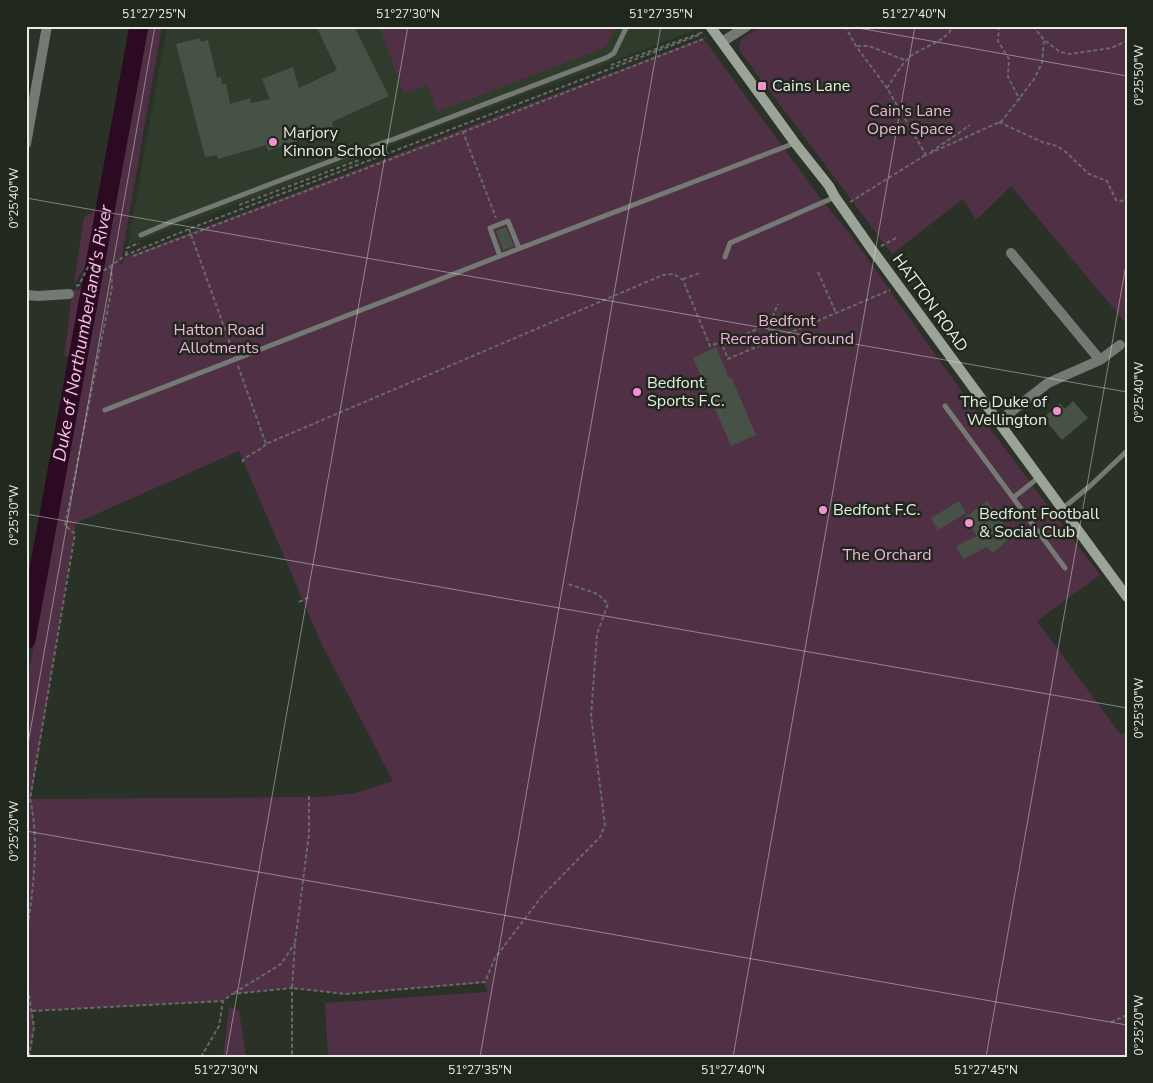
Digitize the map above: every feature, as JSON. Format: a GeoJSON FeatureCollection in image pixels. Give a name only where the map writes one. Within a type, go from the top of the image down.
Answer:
{"type":"FeatureCollection","features":[{"type":"Feature","properties":{"kind":"street"},"geometry":{"type":"LineString","coordinates":[[26,144],[47,26]]}},
{"type":"Feature","properties":{"kind":"street"},"geometry":{"type":"LineString","coordinates":[[722,42],[748,26]]}},
{"type":"Feature","properties":{"kind":"street","name":"HATTON ROAD"},"geometry":{"type":"LineString","coordinates":[[712,29],[795,143],[829,186],[873,251],[1038,478],[1125,590]]}},
{"type":"Feature","properties":{"kind":"street"},"geometry":{"type":"LineString","coordinates":[[1011,253],[1100,360]]}},
{"type":"Feature","properties":{"kind":"street"},"geometry":{"type":"LineString","coordinates":[[26,295],[70,294]]}},
{"type":"Feature","properties":{"kind":"street"},"geometry":{"type":"LineString","coordinates":[[998,422],[1048,383],[1100,360],[1120,345]]}},
{"type":"Feature","properties":{"kind":"lane"},"geometry":{"type":"LineString","coordinates":[[141,235],[344,156],[394,139],[608,57],[614,53],[627,26]]}},
{"type":"Feature","properties":{"kind":"lane"},"geometry":{"type":"LineString","coordinates":[[105,410],[519,248],[795,143]]}},
{"type":"Feature","properties":{"kind":"lane"},"geometry":{"type":"LineString","coordinates":[[725,257],[730,243],[835,197]]}},
{"type":"Feature","properties":{"kind":"lane"},"geometry":{"type":"LineString","coordinates":[[500,256],[490,228],[508,221],[519,248]]}},
{"type":"Feature","properties":{"kind":"lane"},"geometry":{"type":"LineString","coordinates":[[945,406],[1065,568]]}},
{"type":"Feature","properties":{"kind":"lane"},"geometry":{"type":"LineString","coordinates":[[1062,510],[1127,451]]}},
{"type":"Feature","properties":{"kind":"lane"},"geometry":{"type":"LineString","coordinates":[[1013,498],[1038,478]]}},
{"type":"Feature","properties":{"kind":"path"},"geometry":{"type":"LineString","coordinates":[[845,26],[856,46],[887,88],[926,155]]}},
{"type":"Feature","properties":{"kind":"path"},"geometry":{"type":"LineString","coordinates":[[887,88],[910,57],[946,35],[953,26]]}},
{"type":"Feature","properties":{"kind":"path"},"geometry":{"type":"LineString","coordinates":[[999,26],[998,41],[1009,59],[1008,77],[1020,100]]}},
{"type":"Feature","properties":{"kind":"path"},"geometry":{"type":"LineString","coordinates":[[1033,26],[1044,40],[1060,52],[1070,54],[1111,48],[1127,41]]}},
{"type":"Feature","properties":{"kind":"path"},"geometry":{"type":"LineString","coordinates":[[133,256],[704,40],[712,29]]}},
{"type":"Feature","properties":{"kind":"path"},"geometry":{"type":"LineString","coordinates":[[70,294],[71,288],[79,284],[88,267],[105,270],[126,255],[189,229],[699,36],[712,29]]}},
{"type":"Feature","properties":{"kind":"path"},"geometry":{"type":"LineString","coordinates":[[926,155],[1002,120],[1020,100],[1034,79],[1042,63],[1044,40]]}},
{"type":"Feature","properties":{"kind":"path"},"geometry":{"type":"LineString","coordinates":[[856,46],[869,46],[907,61]]}},
{"type":"Feature","properties":{"kind":"path"},"geometry":{"type":"LineString","coordinates":[[999,122],[1042,142],[1057,146],[1089,174],[1107,181],[1116,200],[1122,201],[1127,196]]}},
{"type":"Feature","properties":{"kind":"path"},"geometry":{"type":"LineString","coordinates":[[842,207],[926,155],[970,125]]}},
{"type":"Feature","properties":{"kind":"path"},"geometry":{"type":"LineString","coordinates":[[464,132],[498,225]]}},
{"type":"Feature","properties":{"kind":"path"},"geometry":{"type":"LineString","coordinates":[[189,229],[266,444]]}},
{"type":"Feature","properties":{"kind":"path"},"geometry":{"type":"LineString","coordinates":[[873,251],[896,238]]}},
{"type":"Feature","properties":{"kind":"path"},"geometry":{"type":"LineString","coordinates":[[26,946],[36,856],[30,799],[75,534],[64,525],[112,287],[111,267]]}},
{"type":"Feature","properties":{"kind":"path"},"geometry":{"type":"LineString","coordinates":[[818,272],[836,313]]}},
{"type":"Feature","properties":{"kind":"path"},"geometry":{"type":"LineString","coordinates":[[682,280],[700,273]]}},
{"type":"Feature","properties":{"kind":"path"},"geometry":{"type":"LineString","coordinates":[[242,462],[244,458],[263,448],[266,444],[663,275],[674,274],[682,280],[710,346],[721,342],[728,360],[899,285]]}},
{"type":"Feature","properties":{"kind":"path"},"geometry":{"type":"LineString","coordinates":[[722,345],[770,323],[778,304]]}},
{"type":"Feature","properties":{"kind":"path"},"geometry":{"type":"LineString","coordinates":[[766,324],[773,341]]}},
{"type":"Feature","properties":{"kind":"path"},"geometry":{"type":"LineString","coordinates":[[232,994],[292,988],[346,994],[485,982],[495,958],[542,896],[600,837],[605,826],[591,716],[597,634],[608,604],[598,594],[568,584]]}},
{"type":"Feature","properties":{"kind":"path"},"geometry":{"type":"LineString","coordinates":[[298,602],[309,597]]}},
{"type":"Feature","properties":{"kind":"path"},"geometry":{"type":"LineString","coordinates":[[292,1057],[292,988],[295,943],[309,834],[309,796]]}},
{"type":"Feature","properties":{"kind":"path"},"geometry":{"type":"LineString","coordinates":[[32,1011],[223,1001],[281,964],[295,943]]}},
{"type":"Feature","properties":{"kind":"path"},"geometry":{"type":"LineString","coordinates":[[26,976],[34,1027],[29,1057]]}},
{"type":"Feature","properties":{"kind":"path"},"geometry":{"type":"LineString","coordinates":[[200,1057],[219,1026],[223,1001]]}},
{"type":"Feature","properties":{"kind":"path"},"geometry":{"type":"LineString","coordinates":[[1111,1022],[1127,1015]]}},
{"type":"Feature","properties":{"kind":"shaded area","name":"Marjory Kinnon School"},"geometry":{"type":"Polygon","coordinates":[[[167,26],[692,26],[695,30],[128,245],[167,26]]]}},
{"type":"Feature","properties":{"kind":"green space"},"geometry":{"type":"Polygon","coordinates":[[[147,26],[162,26],[120,266],[126,257],[703,38],[821,199],[850,234],[952,378],[1100,575],[1037,621],[1121,735],[1127,731],[1127,1057],[328,1057],[325,1003],[487,992],[484,983],[346,994],[292,988],[232,994],[223,1001],[32,1011],[34,1027],[29,1057],[26,1057],[26,688],[147,26]],[[239,451],[76,523],[31,799],[320,797],[356,793],[393,781],[323,647],[239,451]]]}},
{"type":"Feature","properties":{"kind":"green space"},"geometry":{"type":"Polygon","coordinates":[[[379,26],[617,26],[606,47],[437,112],[427,85],[404,94],[379,26]]]}},
{"type":"Feature","properties":{"kind":"green space","name":"Cain's Lane Open Space"},"geometry":{"type":"Polygon","coordinates":[[[762,26],[1127,26],[1127,318],[1124,321],[1011,186],[976,220],[963,199],[892,254],[739,50],[741,39],[762,26]]]}},
{"type":"Feature","properties":{"kind":"green space"},"geometry":{"type":"Polygon","coordinates":[[[99,209],[88,265],[86,265],[74,284],[84,217],[99,209]]]}},
{"type":"Feature","properties":{"kind":"green space"},"geometry":{"type":"Polygon","coordinates":[[[88,269],[73,358],[64,355],[73,290],[80,289],[88,269]]]}},
{"type":"Feature","properties":{"kind":"green space"},"geometry":{"type":"Polygon","coordinates":[[[229,1007],[239,1011],[246,1057],[223,1057],[229,1007]]]}},
{"type":"Feature","properties":{"kind":"building"},"geometry":{"type":"Polygon","coordinates":[[[316,26],[354,26],[389,96],[332,122],[333,127],[268,151],[266,145],[218,159],[217,155],[205,157],[176,44],[200,38],[201,42],[208,40],[217,78],[221,77],[222,84],[226,84],[230,104],[250,98],[251,103],[270,99],[262,79],[293,67],[299,88],[337,70],[316,26]]]}},
{"type":"Feature","properties":{"kind":"building"},"geometry":{"type":"Polygon","coordinates":[[[506,227],[514,246],[503,250],[496,231],[506,227]]]}},
{"type":"Feature","properties":{"kind":"building"},"geometry":{"type":"Polygon","coordinates":[[[716,347],[756,435],[731,446],[693,358],[716,347]]]}},
{"type":"Feature","properties":{"kind":"building"},"geometry":{"type":"Polygon","coordinates":[[[1073,401],[1088,418],[1062,440],[1043,418],[1060,403],[1065,409],[1073,401]]]}},
{"type":"Feature","properties":{"kind":"building"},"geometry":{"type":"Polygon","coordinates":[[[959,501],[966,513],[938,530],[931,518],[959,501]]]}},
{"type":"Feature","properties":{"kind":"building"},"geometry":{"type":"Polygon","coordinates":[[[987,501],[1013,536],[993,553],[987,547],[963,559],[956,546],[977,536],[964,518],[987,501]]]}},
{"type":"Feature","properties":{"kind":"waterway","name":"Duke of Northumberland's River"},"geometry":{"type":"LineString","coordinates":[[26,640],[139,26]]}},
{"type":"Feature","properties":{"kind":"place","name":"Cains Lane"},"geometry":{"type":"Point","coordinates":[762,86]}},
{"type":"Feature","properties":{"kind":"place","name":"Marjory Kinnon School"},"geometry":{"type":"Point","coordinates":[273,142]}},
{"type":"Feature","properties":{"kind":"place","name":"Bedfont Sports F.C."},"geometry":{"type":"Point","coordinates":[637,392]}},
{"type":"Feature","properties":{"kind":"place","name":"The Duke of Wellington"},"geometry":{"type":"Point","coordinates":[1057,411]}},
{"type":"Feature","properties":{"kind":"place","name":"Bedfont F.C."},"geometry":{"type":"Point","coordinates":[823,510]}},
{"type":"Feature","properties":{"kind":"place","name":"Bedfont Football & Social Club"},"geometry":{"type":"Point","coordinates":[969,523]}},
{"type":"Feature","properties":{"kind":"park label","name":"Bedfont Recreation Ground"},"geometry":{"type":"Point","coordinates":[787,330]}},
{"type":"Feature","properties":{"kind":"park label","name":"Hatton Road Allotments"},"geometry":{"type":"Point","coordinates":[219,339]}},
{"type":"Feature","properties":{"kind":"park label","name":"The Orchard"},"geometry":{"type":"Point","coordinates":[887,555]}}]}
